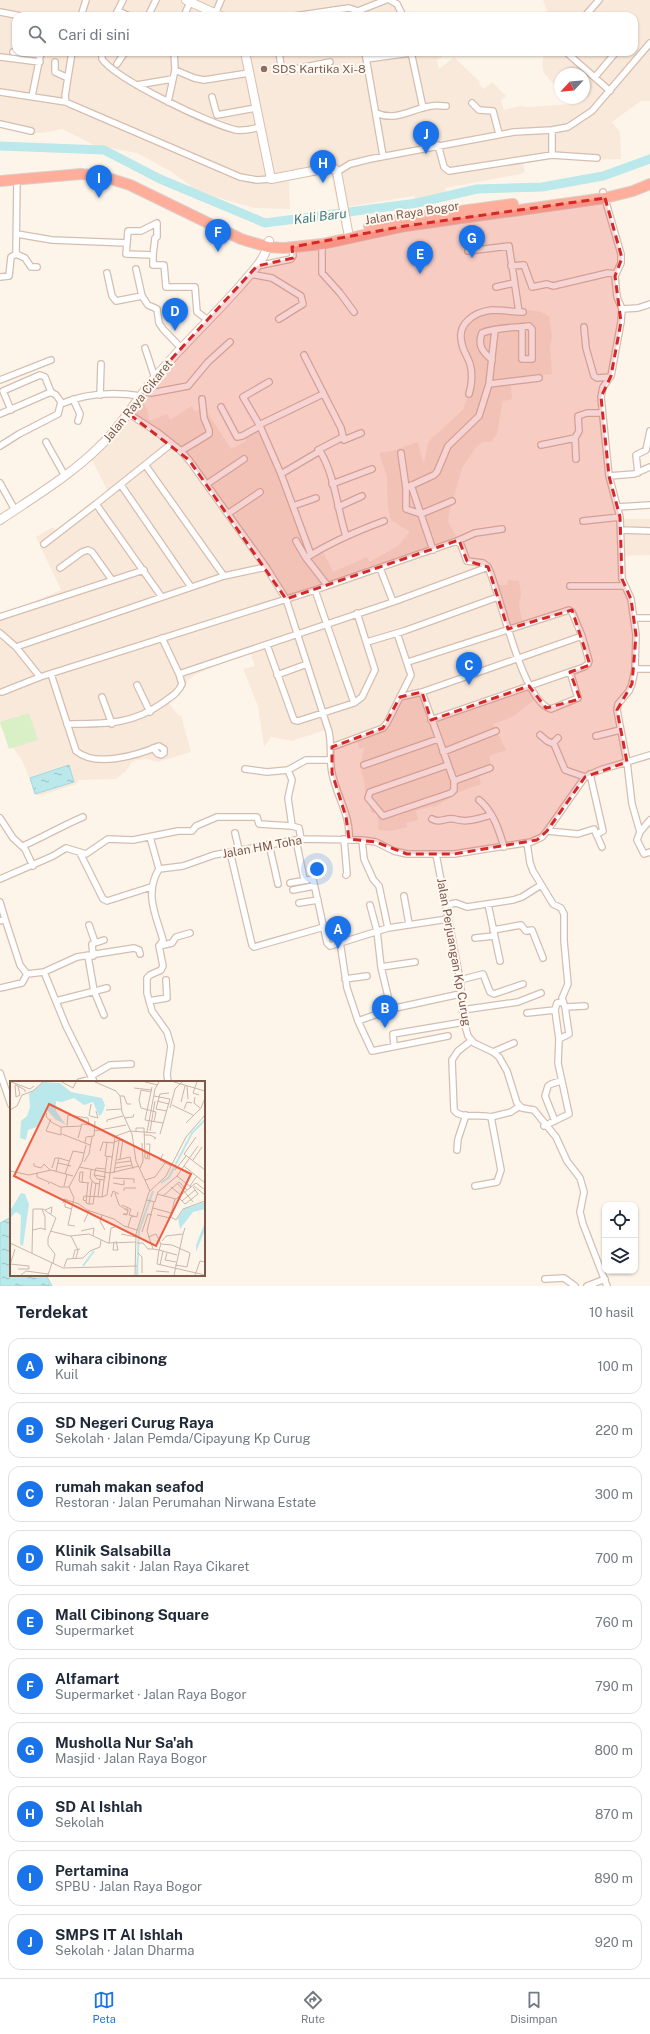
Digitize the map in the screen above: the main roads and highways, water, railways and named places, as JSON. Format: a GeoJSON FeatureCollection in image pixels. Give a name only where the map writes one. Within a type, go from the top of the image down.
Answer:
{"type":"FeatureCollection","features":[{"type":"Feature","properties":{"kind":"highway","name":"Jalan Raya Bogor"},"geometry":{"type":"LineString","coordinates":[[0,175],[64,169],[104,170],[133,180],[268,244],[348,234]]}},
{"type":"Feature","properties":{"kind":"highway","name":"Jalan Raya Bogor"},"geometry":{"type":"LineString","coordinates":[[0,181],[81,174],[102,176],[130,185],[241,239],[292,247],[322,244],[348,234],[401,219],[471,214],[633,191],[650,184]]}},
{"type":"Feature","properties":{"kind":"highway","name":"Jalan Raya Bogor"},"geometry":{"type":"LineString","coordinates":[[604,195],[650,177]]}},
{"type":"Feature","properties":{"kind":"main road"},"geometry":{"type":"LineString","coordinates":[[188,1],[212,12]]}},
{"type":"Feature","properties":{"kind":"main road"},"geometry":{"type":"LineString","coordinates":[[246,56],[271,179],[323,169],[335,170],[337,172],[348,234]]}},
{"type":"Feature","properties":{"kind":"main road","name":"Jalan Raya Cikaret"},"geometry":{"type":"LineString","coordinates":[[0,520],[65,476],[100,447],[130,414],[155,378],[257,266],[268,244]]}},
{"type":"Feature","properties":{"kind":"water"},"geometry":{"type":"Polygon","coordinates":[[[69,765],[74,782],[35,794],[30,778],[69,765]]]}},
{"type":"Feature","properties":{"kind":"water"},"geometry":{"type":"Polygon","coordinates":[[[10,1218],[10,1276],[47,1276],[52,1286],[0,1286],[0,1223],[10,1218]]]}},
{"type":"Feature","properties":{"kind":"waterway","name":"Kali Baru"},"geometry":{"type":"LineString","coordinates":[[0,146],[104,150],[160,179],[265,223],[417,203],[477,189],[542,187],[603,176],[650,159]]}},
{"type":"Feature","properties":{"kind":"place","name":"SDS Kartika Xi-8"},"geometry":{"type":"Point","coordinates":[264,69]}},
{"type":"Feature","properties":{"kind":"place","name":"SMPS IT Al Ishlah"},"geometry":{"type":"Point","coordinates":[426,154]}},
{"type":"Feature","properties":{"kind":"place","name":"SD Al Ishlah"},"geometry":{"type":"Point","coordinates":[323,183]}},
{"type":"Feature","properties":{"kind":"place","name":"Pertamina"},"geometry":{"type":"Point","coordinates":[99,198]}},
{"type":"Feature","properties":{"kind":"place","name":"Alfamart"},"geometry":{"type":"Point","coordinates":[218,252]}},
{"type":"Feature","properties":{"kind":"place","name":"Musholla Nur Sa'ah"},"geometry":{"type":"Point","coordinates":[472,258]}},
{"type":"Feature","properties":{"kind":"place","name":"Mall Cibinong Square"},"geometry":{"type":"Point","coordinates":[420,274]}},
{"type":"Feature","properties":{"kind":"place","name":"Klinik Salsabilla"},"geometry":{"type":"Point","coordinates":[175,331]}},
{"type":"Feature","properties":{"kind":"place","name":"rumah makan seafod"},"geometry":{"type":"Point","coordinates":[469,685]}},
{"type":"Feature","properties":{"kind":"place","name":"wihara cibinong"},"geometry":{"type":"Point","coordinates":[338,949]}},
{"type":"Feature","properties":{"kind":"place","name":"SD Negeri Curug Raya"},"geometry":{"type":"Point","coordinates":[385,1028]}}]}
